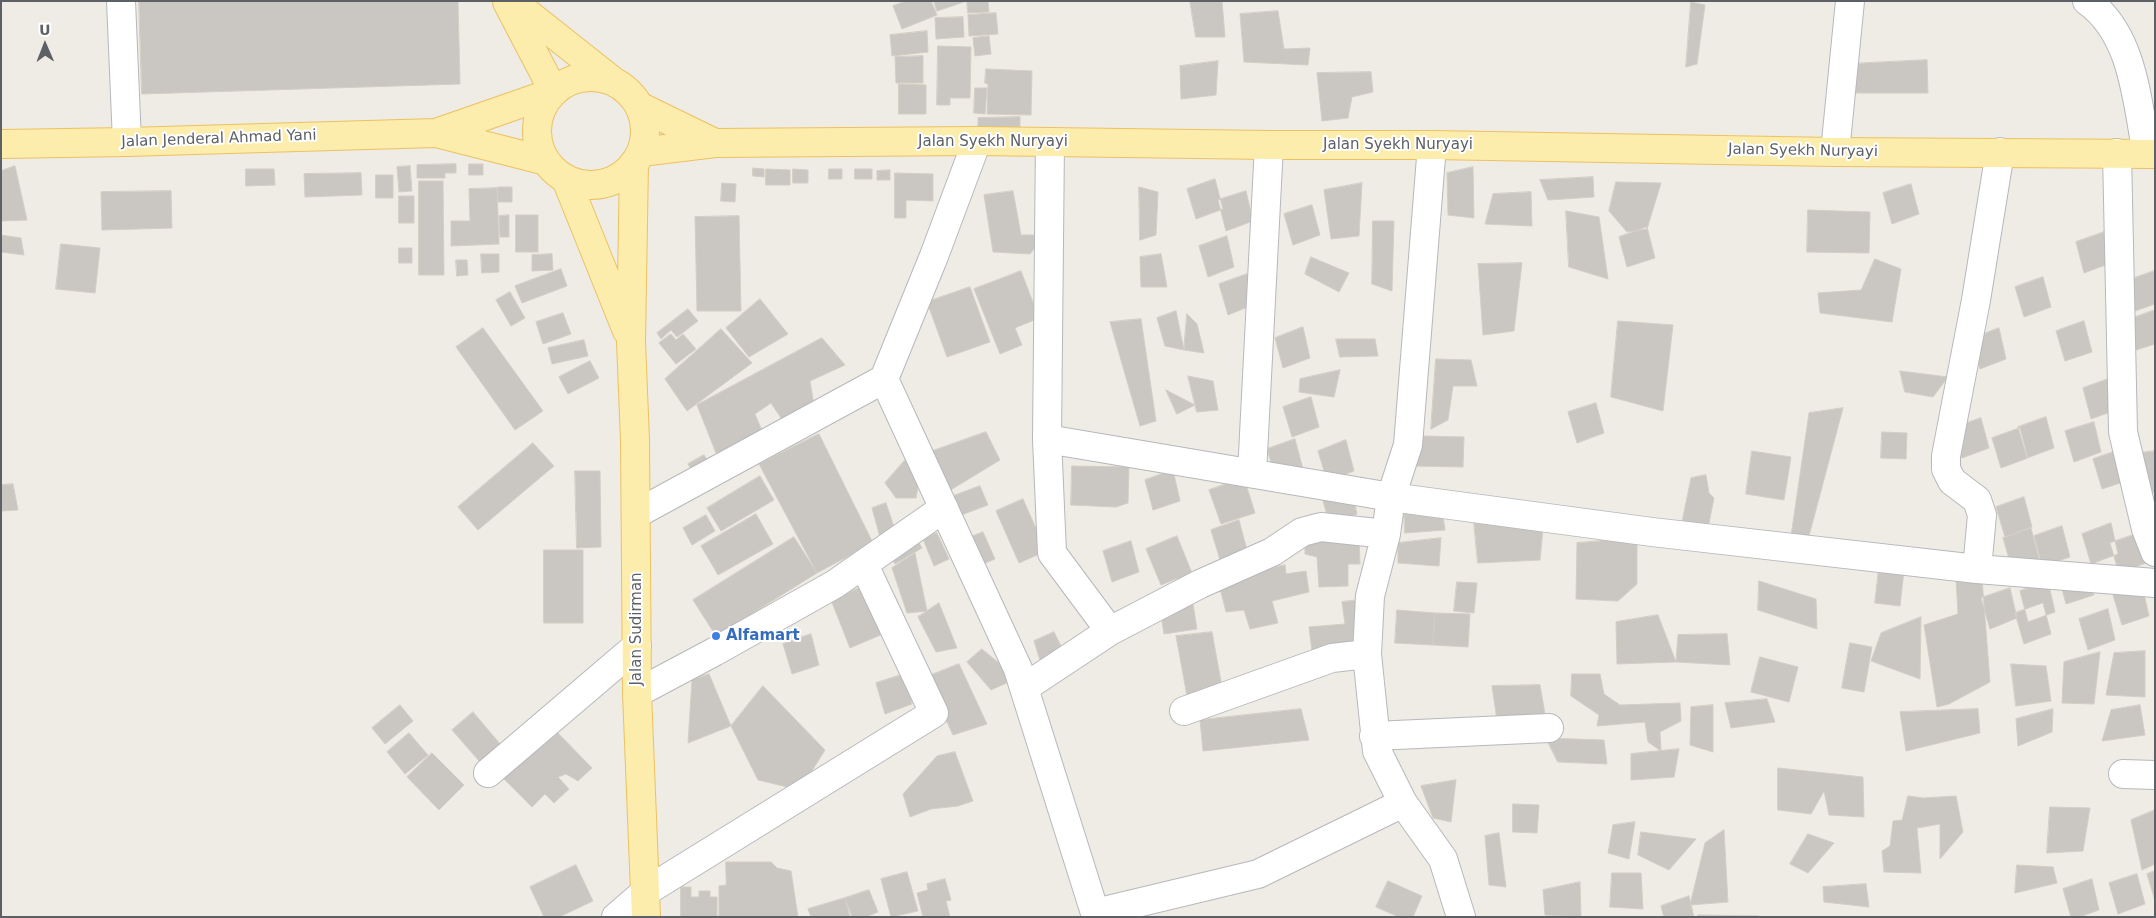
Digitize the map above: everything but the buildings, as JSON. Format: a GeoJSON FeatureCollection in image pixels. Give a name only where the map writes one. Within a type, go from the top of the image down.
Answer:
{"type":"FeatureCollection","features":[{"type":"Feature","properties":{"kind":"main road"},"geometry":{"type":"LineString","coordinates":[[507,1],[554,92]]}},
{"type":"Feature","properties":{"kind":"main road"},"geometry":{"type":"LineString","coordinates":[[512,1],[629,92],[639,106],[645,122],[646,138],[638,158],[623,174],[610,181],[595,184],[580,183],[556,170],[540,148],[537,133],[539,118],[544,104],[554,92],[568,82],[583,77],[600,78],[616,83]]}},
{"type":"Feature","properties":{"kind":"main road","name":"Jalan Jenderal Ahmad Yani"},"geometry":{"type":"LineString","coordinates":[[1,144],[436,133],[554,92]]}},
{"type":"Feature","properties":{"kind":"main road"},"geometry":{"type":"LineString","coordinates":[[639,106],[715,143]]}},
{"type":"Feature","properties":{"kind":"main road","name":"Jalan Jenderal Ahmad Yani"},"geometry":{"type":"LineString","coordinates":[[436,133],[556,170]]}},
{"type":"Feature","properties":{"kind":"main road","name":"Jalan Syekh Nuryayi"},"geometry":{"type":"LineString","coordinates":[[638,158],[715,143],[978,141],[1432,145],[1835,152],[2151,154]]}},
{"type":"Feature","properties":{"kind":"main road","name":"Jalan Sudirman"},"geometry":{"type":"LineString","coordinates":[[638,158],[631,342],[636,514],[637,693],[646,904]]}},
{"type":"Feature","properties":{"kind":"main road","name":"Jalan Sudirman"},"geometry":{"type":"LineString","coordinates":[[556,170],[631,342]]}},
{"type":"Feature","properties":{"kind":"street"},"geometry":{"type":"LineString","coordinates":[[121,1],[128,142]]}},
{"type":"Feature","properties":{"kind":"street"},"geometry":{"type":"LineString","coordinates":[[1835,152],[1850,1]]}},
{"type":"Feature","properties":{"kind":"street"},"geometry":{"type":"LineString","coordinates":[[2087,1],[2110,23],[2122,45],[2151,154]]}},
{"type":"Feature","properties":{"kind":"street"},"geometry":{"type":"LineString","coordinates":[[636,514],[884,379],[978,141]]}},
{"type":"Feature","properties":{"kind":"street"},"geometry":{"type":"LineString","coordinates":[[1050,142],[1047,439],[1052,553],[1110,631]]}},
{"type":"Feature","properties":{"kind":"street"},"geometry":{"type":"LineString","coordinates":[[1252,473],[1269,145]]}},
{"type":"Feature","properties":{"kind":"street"},"geometry":{"type":"LineString","coordinates":[[1432,145],[1408,445],[1391,497],[1386,534],[1370,596],[1367,654],[1374,736],[1377,750],[1403,804],[1443,859],[1461,917]]}},
{"type":"Feature","properties":{"kind":"street"},"geometry":{"type":"LineString","coordinates":[[1977,569],[1982,515],[1977,500],[1952,481],[1946,469],[1946,456],[1975,308],[2000,152]]}},
{"type":"Feature","properties":{"kind":"street"},"geometry":{"type":"LineString","coordinates":[[2117,153],[2123,432],[2146,529],[2155,552]]}},
{"type":"Feature","properties":{"kind":"street"},"geometry":{"type":"LineString","coordinates":[[884,379],[1014,660],[1094,914],[1258,874],[1403,804]]}},
{"type":"Feature","properties":{"kind":"street"},"geometry":{"type":"LineString","coordinates":[[1047,439],[1391,497],[1652,532],[1977,569],[2155,583]]}},
{"type":"Feature","properties":{"kind":"street"},"geometry":{"type":"LineString","coordinates":[[637,693],[714,652],[864,565],[944,508]]}},
{"type":"Feature","properties":{"kind":"street"},"geometry":{"type":"LineString","coordinates":[[1024,688],[1110,631],[1200,584],[1272,552],[1302,532],[1321,527],[1386,534]]}},
{"type":"Feature","properties":{"kind":"street"},"geometry":{"type":"LineString","coordinates":[[616,917],[646,904],[934,713],[864,565]]}},
{"type":"Feature","properties":{"kind":"street"},"geometry":{"type":"LineString","coordinates":[[488,773],[637,646]]}},
{"type":"Feature","properties":{"kind":"street"},"geometry":{"type":"LineString","coordinates":[[1184,711],[1332,658],[1367,654]]}},
{"type":"Feature","properties":{"kind":"street"},"geometry":{"type":"LineString","coordinates":[[1374,736],[1549,728]]}},
{"type":"Feature","properties":{"kind":"street"},"geometry":{"type":"LineString","coordinates":[[2123,774],[2155,775]]}},
{"type":"Feature","properties":{"kind":"place","name":"Alfamart"},"geometry":{"type":"Point","coordinates":[716,636]}}]}
